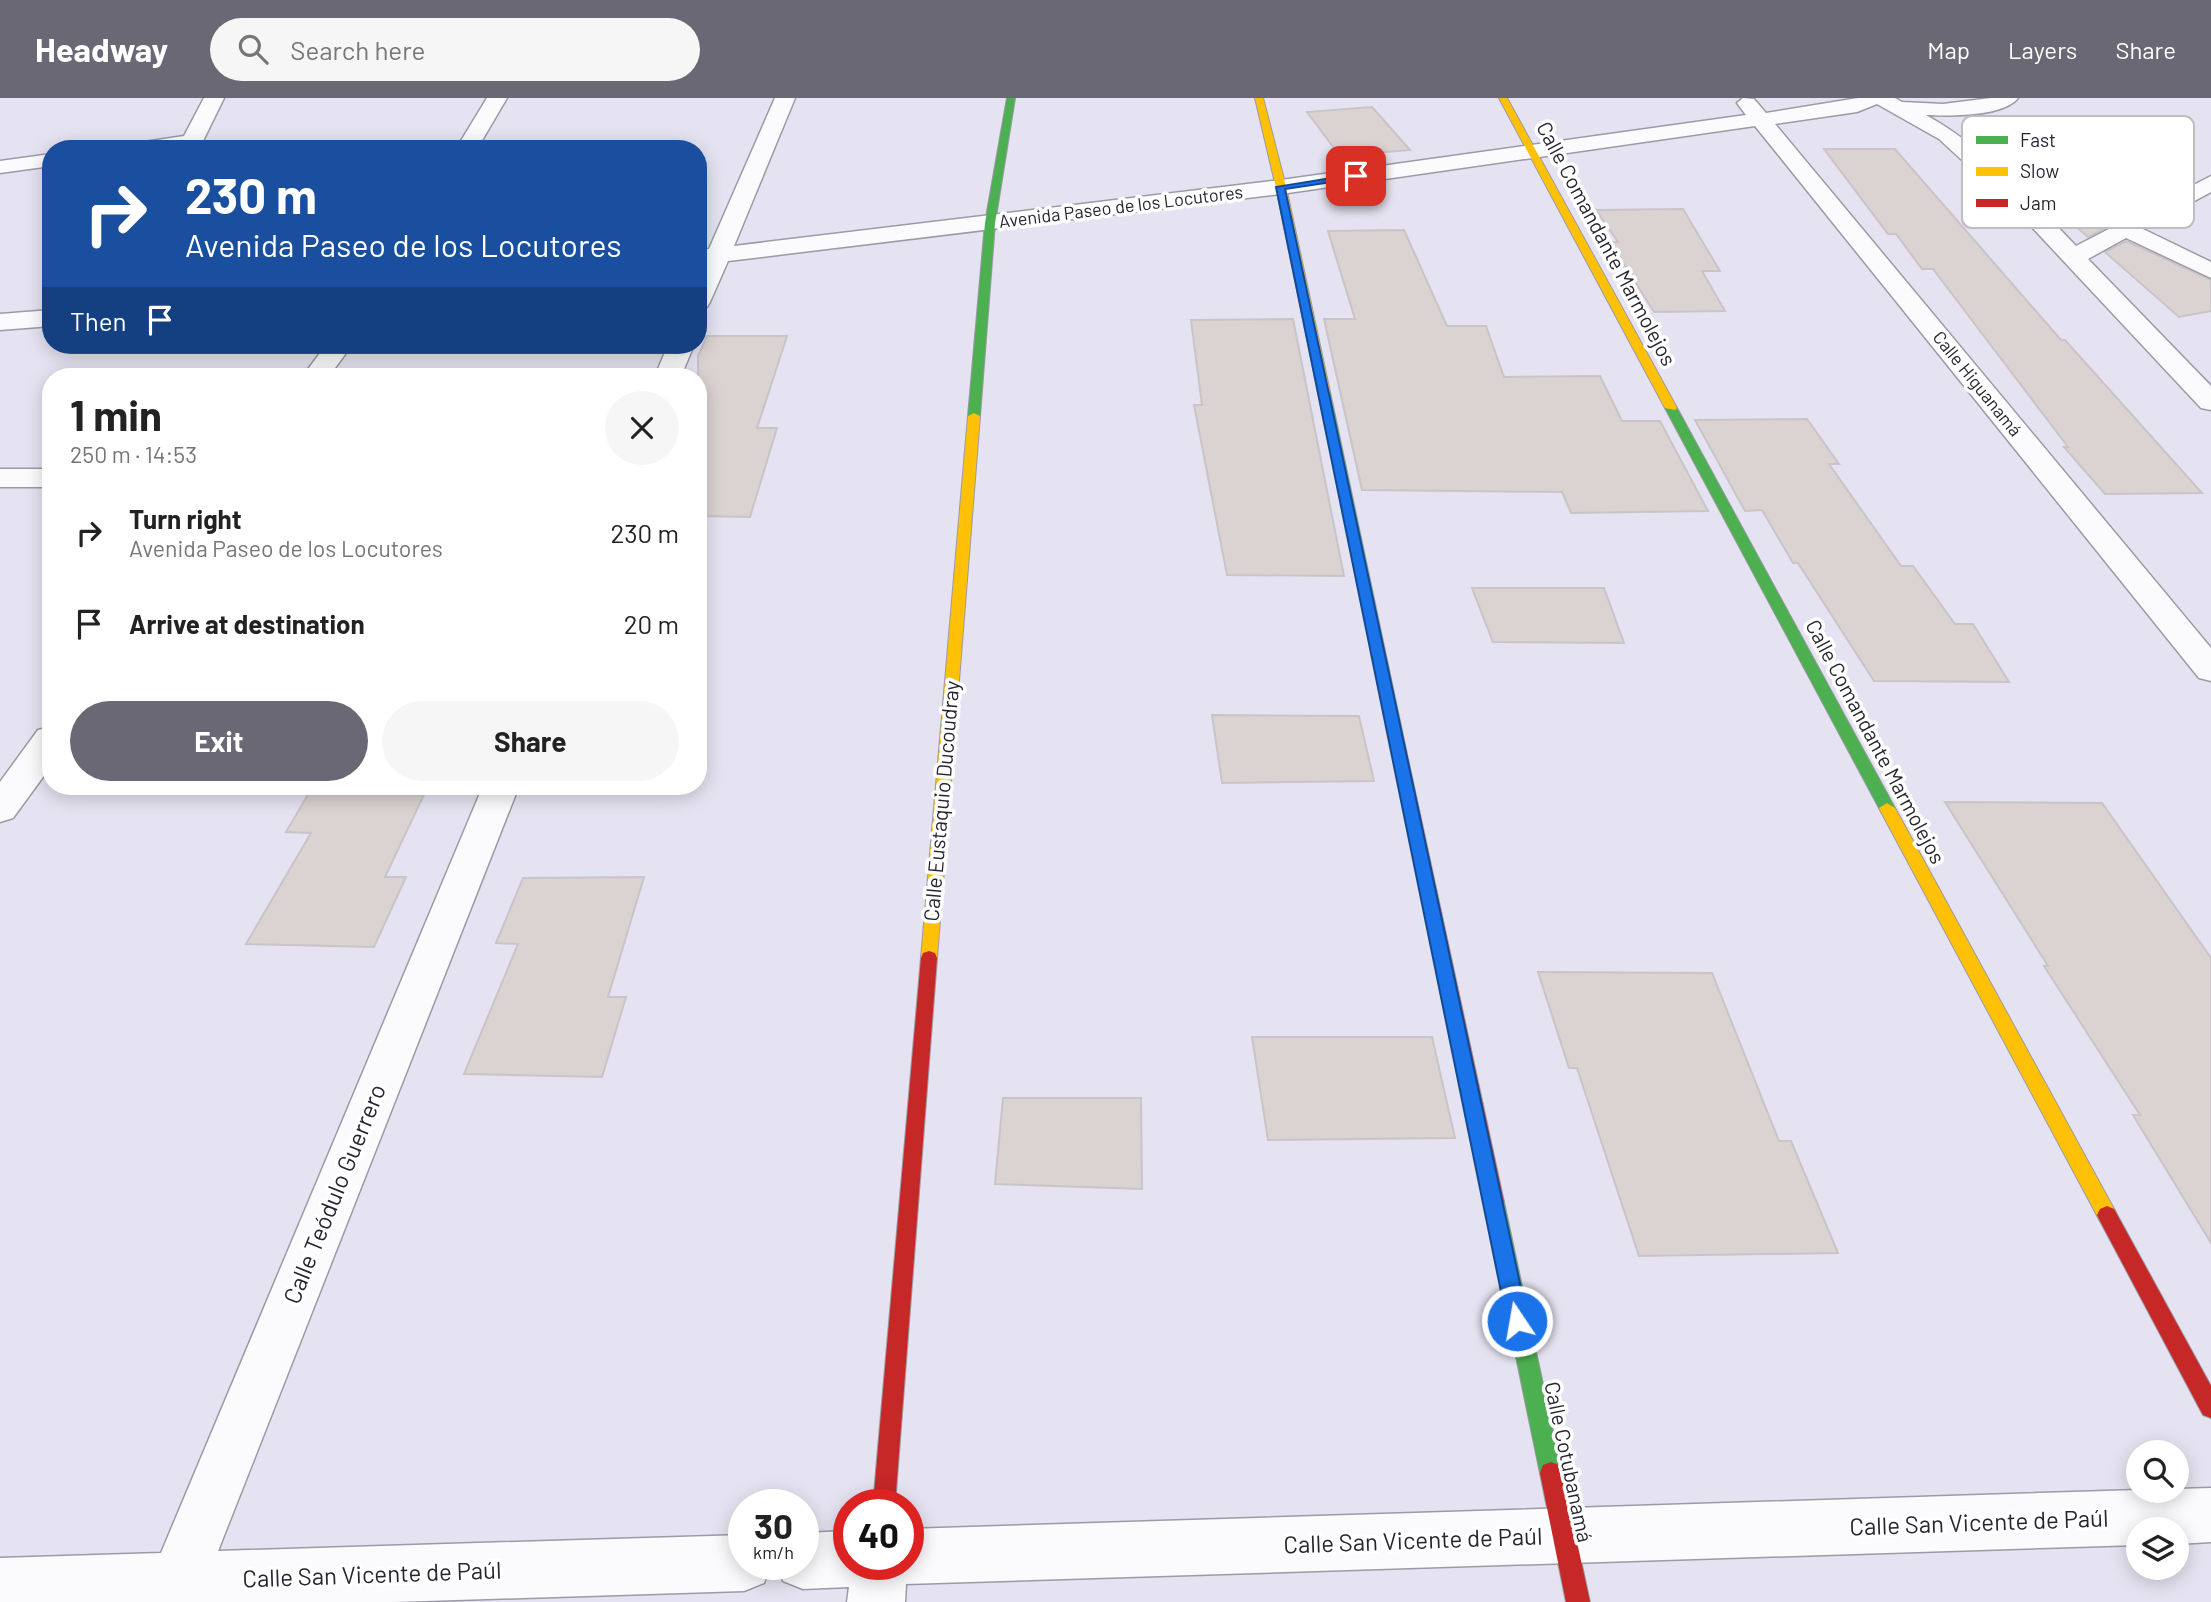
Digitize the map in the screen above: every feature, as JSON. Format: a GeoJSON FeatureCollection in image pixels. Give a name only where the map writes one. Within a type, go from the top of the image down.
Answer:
{"type":"FeatureCollection","features":[{"type":"Feature","properties":{"kind":"street"},"geometry":{"type":"LineString","coordinates":[[193,140],[214,98]]}},
{"type":"Feature","properties":{"kind":"street"},"geometry":{"type":"LineString","coordinates":[[471,140],[496,98]]}},
{"type":"Feature","properties":{"kind":"street"},"geometry":{"type":"LineString","coordinates":[[708,256],[785,98]]}},
{"type":"Feature","properties":{"kind":"street","name":"Calle Eustaquio Ducoudray"},"geometry":{"type":"LineString","coordinates":[[885,1489],[990,223],[1011,98]]}},
{"type":"Feature","properties":{"kind":"street","name":"Calle Cotubanamá"},"geometry":{"type":"LineString","coordinates":[[1259,98],[1280,187],[1562,1537],[1578,1602]]}},
{"type":"Feature","properties":{"kind":"street","name":"Calle Comandante Marmolejos"},"geometry":{"type":"LineString","coordinates":[[1503,98],[2211,1407]]}},
{"type":"Feature","properties":{"kind":"street","name":"Avenida Paseo de los Locutores"},"geometry":{"type":"LineString","coordinates":[[708,256],[1280,187],[1531,150],[1751,108],[1857,106],[1874,98]]}},
{"type":"Feature","properties":{"kind":"street"},"geometry":{"type":"LineString","coordinates":[[1888,103],[1954,109],[1998,103],[2008,98]]}},
{"type":"Feature","properties":{"kind":"street"},"geometry":{"type":"LineString","coordinates":[[1888,103],[1946,135],[1962,149]]}},
{"type":"Feature","properties":{"kind":"street","name":"Calle Higuanamá"},"geometry":{"type":"LineString","coordinates":[[1751,108],[2211,670]]}},
{"type":"Feature","properties":{"kind":"street"},"geometry":{"type":"LineString","coordinates":[[0,167],[42,161]]}},
{"type":"Feature","properties":{"kind":"street"},"geometry":{"type":"LineString","coordinates":[[2194,192],[2211,183]]}},
{"type":"Feature","properties":{"kind":"street"},"geometry":{"type":"LineString","coordinates":[[2047,228],[2211,402]]}},
{"type":"Feature","properties":{"kind":"street"},"geometry":{"type":"LineString","coordinates":[[2075,256],[2126,229],[2211,271]]}},
{"type":"Feature","properties":{"kind":"street"},"geometry":{"type":"LineString","coordinates":[[0,322],[42,319]]}},
{"type":"Feature","properties":{"kind":"street"},"geometry":{"type":"LineString","coordinates":[[0,478],[42,478]]}},
{"type":"Feature","properties":{"kind":"street"},"geometry":{"type":"LineString","coordinates":[[0,809],[42,751]]}},
{"type":"Feature","properties":{"kind":"street","name":"Calle Teódulo Guerrero"},"geometry":{"type":"LineString","coordinates":[[174,1591],[497,795]]}},
{"type":"Feature","properties":{"kind":"street","name":"Calle San Vicente de Paúl"},"geometry":{"type":"LineString","coordinates":[[924,1557],[2211,1515]]}},
{"type":"Feature","properties":{"kind":"street","name":"Calle San Vicente de Paúl"},"geometry":{"type":"LineString","coordinates":[[0,1586],[174,1591],[728,1564]]}},
{"type":"Feature","properties":{"kind":"street"},"geometry":{"type":"LineString","coordinates":[[876,1602],[878,1580]]}},
{"type":"Feature","properties":{"kind":"building"},"geometry":{"type":"Polygon","coordinates":[[[1372,107],[1410,150],[1340,156],[1307,112],[1372,107]]]}},
{"type":"Feature","properties":{"kind":"building"},"geometry":{"type":"Polygon","coordinates":[[[1824,149],[1895,149],[2061,340],[2065,340],[2202,493],[2105,494],[2064,447],[2068,447],[1933,269],[1922,269],[1896,234],[1888,234],[1824,149]]]}},
{"type":"Feature","properties":{"kind":"building"},"geometry":{"type":"Polygon","coordinates":[[[1683,209],[1720,271],[1702,271],[1725,311],[1654,312],[1610,242],[1618,242],[1596,210],[1683,209]]]}},
{"type":"Feature","properties":{"kind":"building"},"geometry":{"type":"Polygon","coordinates":[[[2080,228],[2105,228],[2088,237],[2080,228]]]}},
{"type":"Feature","properties":{"kind":"building"},"geometry":{"type":"Polygon","coordinates":[[[1404,230],[1447,326],[1486,326],[1504,377],[1600,376],[1622,421],[1660,421],[1708,511],[1571,513],[1562,492],[1362,490],[1324,319],[1355,319],[1328,231],[1404,230]]]}},
{"type":"Feature","properties":{"kind":"building"},"geometry":{"type":"Polygon","coordinates":[[[2126,241],[2211,280],[2211,311],[2179,317],[2105,252],[2126,241]]]}},
{"type":"Feature","properties":{"kind":"building"},"geometry":{"type":"Polygon","coordinates":[[[1293,319],[1344,576],[1227,575],[1194,405],[1202,405],[1191,320],[1293,319]]]}},
{"type":"Feature","properties":{"kind":"building"},"geometry":{"type":"Polygon","coordinates":[[[707,336],[787,336],[757,428],[777,428],[750,517],[707,516],[707,368],[698,368],[698,356],[707,354],[707,336]]]}},
{"type":"Feature","properties":{"kind":"building"},"geometry":{"type":"Polygon","coordinates":[[[1807,419],[1839,464],[1829,464],[1901,566],[1913,566],[1955,624],[1973,624],[2009,682],[1874,681],[1798,563],[1793,563],[1762,510],[1745,511],[1695,420],[1807,419]]]}},
{"type":"Feature","properties":{"kind":"building"},"geometry":{"type":"Polygon","coordinates":[[[1472,588],[1604,588],[1624,643],[1493,642],[1472,588]]]}},
{"type":"Feature","properties":{"kind":"building"},"geometry":{"type":"Polygon","coordinates":[[[1212,715],[1359,716],[1374,781],[1222,783],[1212,715]]]}},
{"type":"Feature","properties":{"kind":"building"},"geometry":{"type":"Polygon","coordinates":[[[308,795],[424,795],[385,877],[406,877],[374,947],[246,944],[311,833],[286,832],[308,795]]]}},
{"type":"Feature","properties":{"kind":"building"},"geometry":{"type":"Polygon","coordinates":[[[1945,802],[2102,803],[2211,958],[2211,1243],[2133,1115],[2140,1115],[2044,966],[2048,966],[1945,802]]]}},
{"type":"Feature","properties":{"kind":"building"},"geometry":{"type":"Polygon","coordinates":[[[644,877],[608,997],[626,997],[602,1077],[464,1074],[518,944],[496,943],[523,878],[644,877]]]}},
{"type":"Feature","properties":{"kind":"building"},"geometry":{"type":"Polygon","coordinates":[[[1538,972],[1712,973],[1779,1141],[1791,1141],[1838,1253],[1639,1256],[1577,1068],[1569,1068],[1538,972]]]}},
{"type":"Feature","properties":{"kind":"building"},"geometry":{"type":"Polygon","coordinates":[[[1252,1037],[1432,1037],[1455,1138],[1268,1140],[1252,1037]]]}},
{"type":"Feature","properties":{"kind":"building"},"geometry":{"type":"Polygon","coordinates":[[[1003,1098],[1141,1098],[1142,1189],[995,1184],[1003,1098]]]}},
{"type":"Feature","properties":{"kind":"traffic: fast"},"geometry":{"type":"LineString","coordinates":[[974,416],[990,223],[1011,98]]}},
{"type":"Feature","properties":{"kind":"traffic: fast"},"geometry":{"type":"LineString","coordinates":[[1324,392],[1398,745]]}},
{"type":"Feature","properties":{"kind":"traffic: fast"},"geometry":{"type":"LineString","coordinates":[[1671,408],[1887,808]]}},
{"type":"Feature","properties":{"kind":"traffic: fast"},"geometry":{"type":"LineString","coordinates":[[1494,1202],[1551,1473]]}},
{"type":"Feature","properties":{"kind":"traffic: slow"},"geometry":{"type":"LineString","coordinates":[[1259,98],[1281,187],[1324,392]]}},
{"type":"Feature","properties":{"kind":"traffic: slow"},"geometry":{"type":"LineString","coordinates":[[1503,98],[1671,408]]}},
{"type":"Feature","properties":{"kind":"traffic: slow"},"geometry":{"type":"LineString","coordinates":[[929,958],[974,416]]}},
{"type":"Feature","properties":{"kind":"traffic: slow"},"geometry":{"type":"LineString","coordinates":[[1887,808],[2107,1215]]}},
{"type":"Feature","properties":{"kind":"traffic: jam"},"geometry":{"type":"LineString","coordinates":[[1398,745],[1494,1202]]}},
{"type":"Feature","properties":{"kind":"traffic: jam"},"geometry":{"type":"LineString","coordinates":[[885,1489],[929,958]]}},
{"type":"Feature","properties":{"kind":"traffic: jam"},"geometry":{"type":"LineString","coordinates":[[2107,1215],[2211,1407]]}},
{"type":"Feature","properties":{"kind":"traffic: jam"},"geometry":{"type":"LineString","coordinates":[[1551,1473],[1578,1602]]}},
{"type":"Feature","properties":{"kind":"route"},"geometry":{"type":"LineString","coordinates":[[1356,176],[1280,187],[1517,1321]]}}]}
